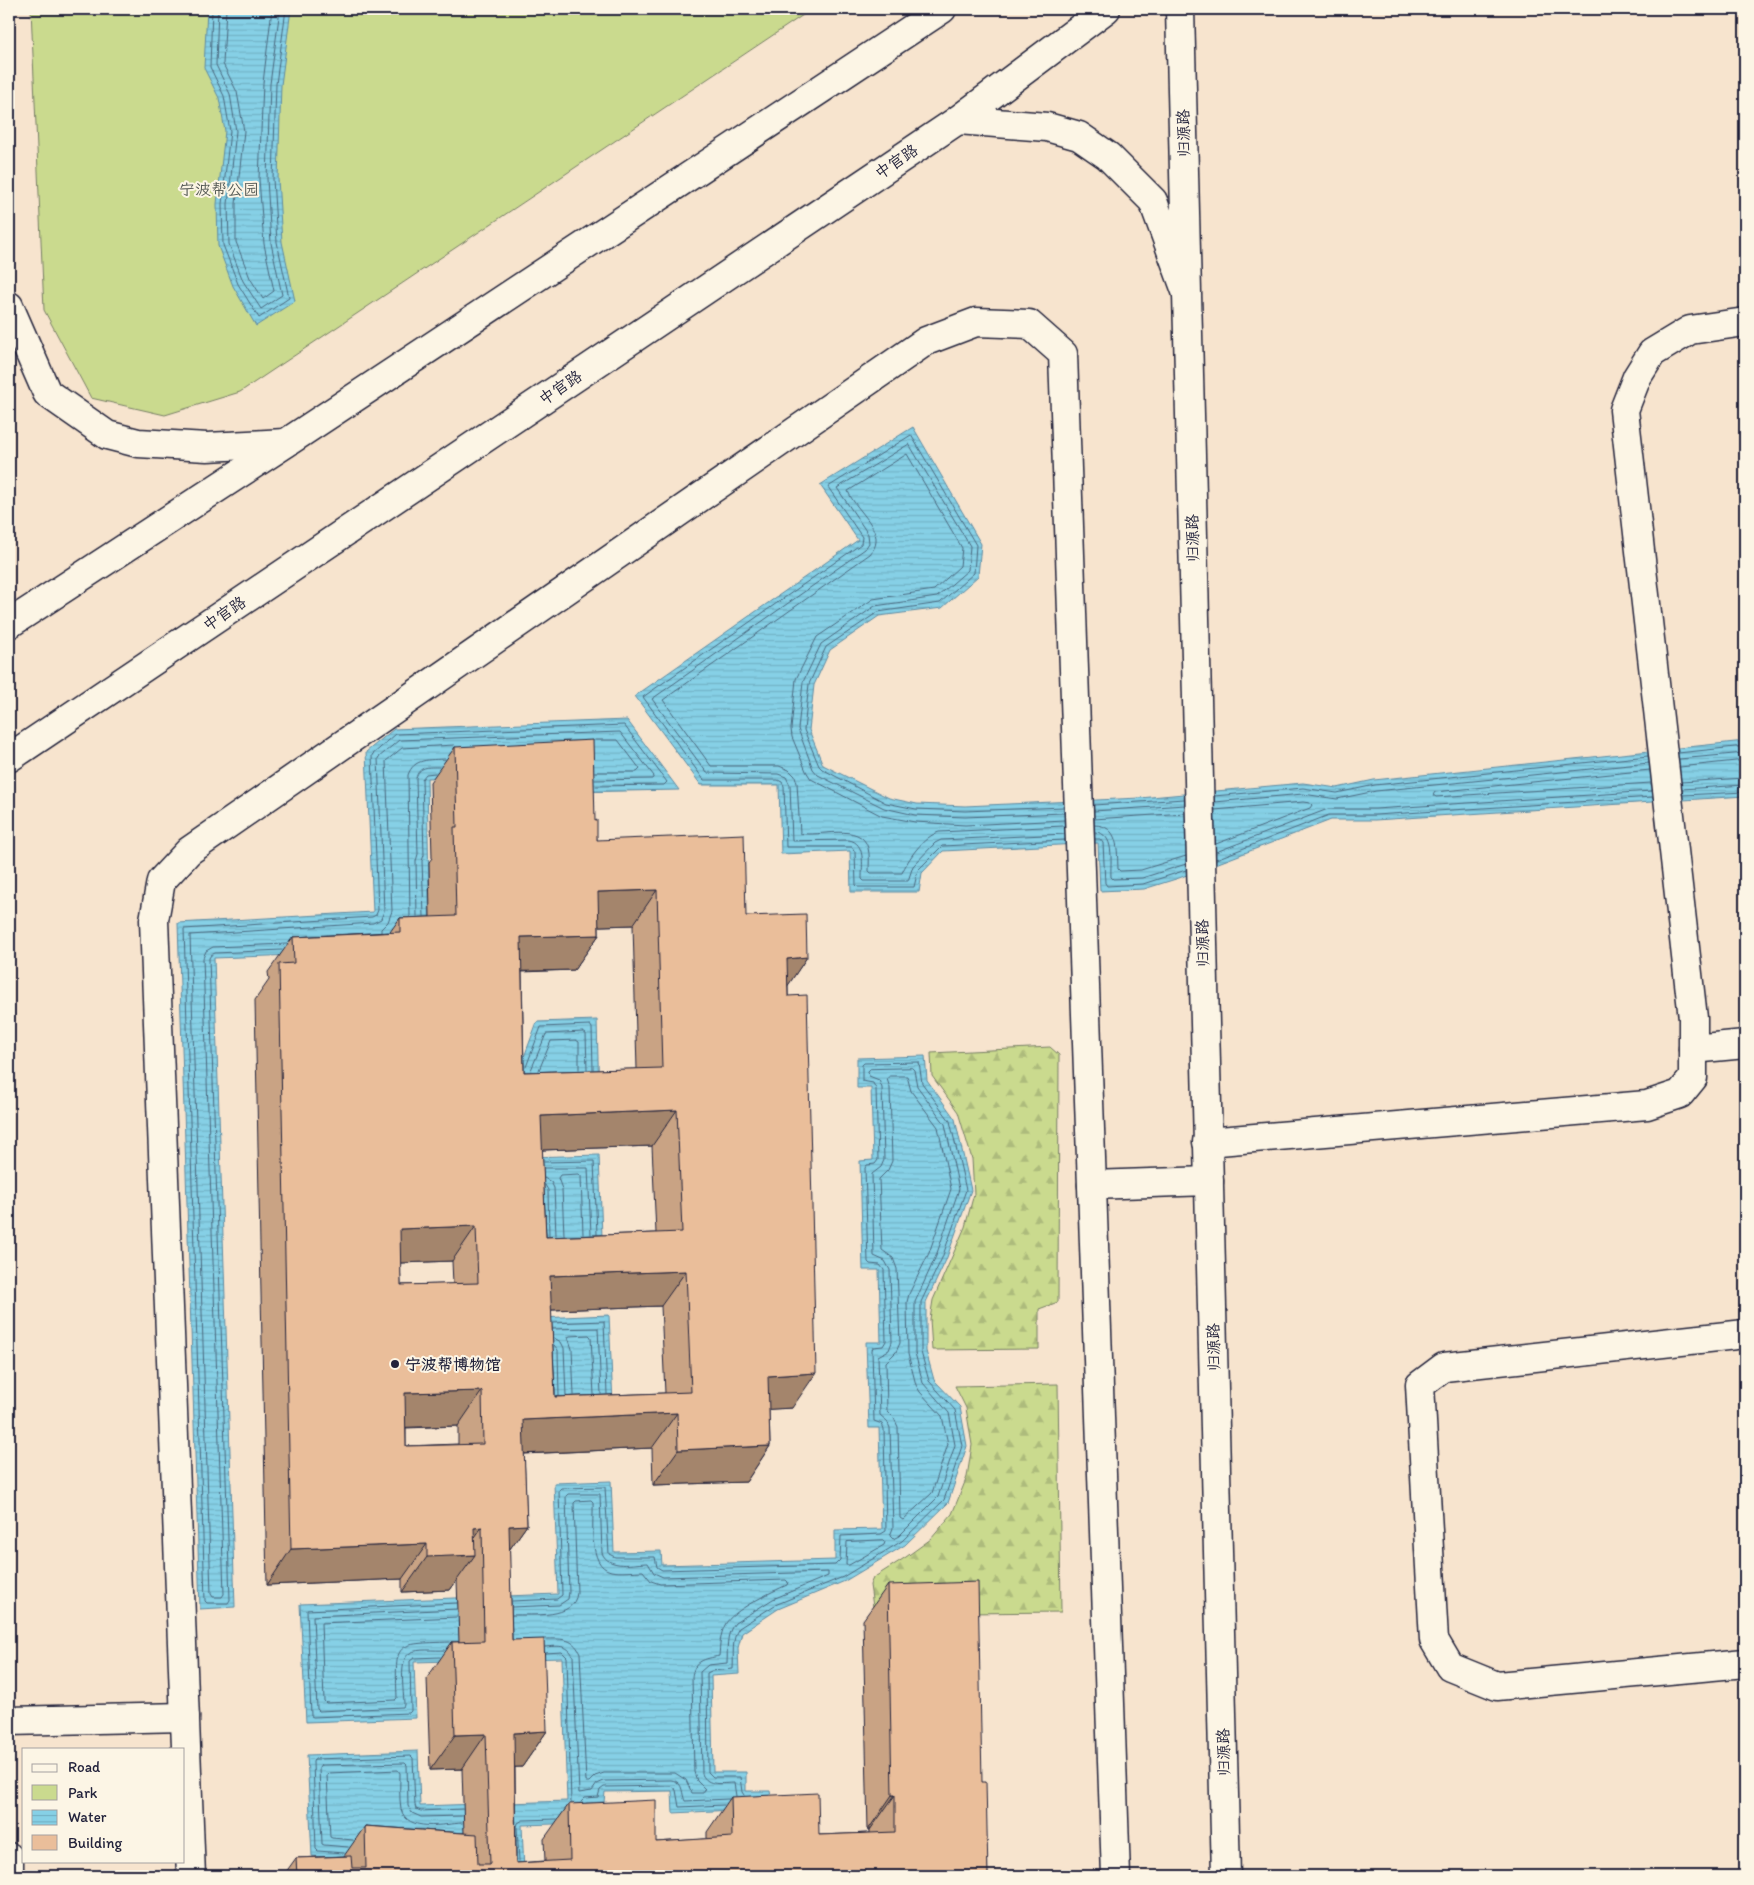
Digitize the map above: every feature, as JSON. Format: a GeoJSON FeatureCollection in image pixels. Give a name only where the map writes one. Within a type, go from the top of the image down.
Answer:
{"type":"FeatureCollection","features":[{"type":"Feature","properties":{"kind":"main road"},"geometry":{"type":"LineString","coordinates":[[9,624],[942,9]]}},
{"type":"Feature","properties":{"kind":"main road","name":"中官路"},"geometry":{"type":"LineString","coordinates":[[9,758],[958,120],[1106,9]]}},
{"type":"Feature","properties":{"kind":"main road","name":"归源路"},"geometry":{"type":"LineString","coordinates":[[1180,9],[1226,1876]]}},
{"type":"Feature","properties":{"kind":"main road"},"geometry":{"type":"LineString","coordinates":[[958,120],[1047,127],[1079,136],[1108,156],[1153,201],[1186,290]]}},
{"type":"Feature","properties":{"kind":"main road"},"geometry":{"type":"LineString","coordinates":[[9,306],[47,393],[107,436],[138,442],[207,447],[286,443]]}},
{"type":"Feature","properties":{"kind":"main road"},"geometry":{"type":"LineString","coordinates":[[191,1876],[154,920],[161,882],[198,846],[926,341],[976,322],[1029,324],[1063,354],[1116,1876]]}},
{"type":"Feature","properties":{"kind":"main road"},"geometry":{"type":"LineString","coordinates":[[1207,1142],[1647,1105],[1680,1094],[1693,1078],[1693,1018],[1624,410],[1636,377],[1652,353],[1690,330],[1745,322]]}},
{"type":"Feature","properties":{"kind":"main road"},"geometry":{"type":"LineString","coordinates":[[1694,1048],[1745,1044]]}},
{"type":"Feature","properties":{"kind":"main road"},"geometry":{"type":"LineString","coordinates":[[1092,1185],[1209,1181]]}},
{"type":"Feature","properties":{"kind":"main road"},"geometry":{"type":"LineString","coordinates":[[1745,1334],[1444,1367],[1420,1384],[1434,1640],[1450,1668],[1497,1686],[1745,1663]]}},
{"type":"Feature","properties":{"kind":"main road"},"geometry":{"type":"LineString","coordinates":[[9,1720],[185,1717]]}},
{"type":"Feature","properties":{"kind":"main road"},"geometry":{"type":"LineString","coordinates":[[9,1857],[9,1876]]}},
{"type":"Feature","properties":{"kind":"green space","name":"宁波帮公园"},"geometry":{"type":"Polygon","coordinates":[[[31,9],[812,9],[240,392],[165,415],[91,398],[44,310],[31,9]]]}},
{"type":"Feature","properties":{"kind":"green space"},"geometry":{"type":"Polygon","coordinates":[[[1050,1047],[1059,1055],[1058,1302],[1039,1309],[1039,1349],[932,1350],[930,1319],[933,1300],[965,1227],[974,1194],[972,1159],[958,1112],[932,1076],[931,1053],[1050,1047]]]}},
{"type":"Feature","properties":{"kind":"green space"},"geometry":{"type":"Polygon","coordinates":[[[1058,1384],[1061,1612],[874,1614],[870,1585],[873,1578],[931,1539],[952,1514],[967,1477],[972,1445],[966,1408],[955,1386],[1058,1384]]]}},
{"type":"Feature","properties":{"kind":"water"},"geometry":{"type":"Polygon","coordinates":[[[207,9],[291,9],[281,85],[278,179],[282,242],[295,301],[256,326],[233,286],[218,246],[217,204],[225,131],[219,98],[204,68],[207,9]]]}},
{"type":"Feature","properties":{"kind":"water"},"geometry":{"type":"Polygon","coordinates":[[[913,427],[981,544],[978,576],[942,608],[879,616],[830,650],[814,685],[809,730],[823,765],[889,798],[917,804],[965,806],[1140,798],[1303,783],[1337,788],[1374,780],[1745,741],[1745,796],[1375,820],[1331,820],[1179,878],[1144,889],[1100,891],[1098,843],[943,851],[922,873],[919,892],[851,892],[850,851],[781,854],[779,785],[701,785],[635,696],[858,540],[820,485],[913,427]]]}},
{"type":"Feature","properties":{"kind":"water"},"geometry":{"type":"Polygon","coordinates":[[[627,720],[679,790],[571,792],[571,774],[427,778],[430,950],[214,958],[235,1607],[200,1609],[178,923],[373,912],[366,752],[394,729],[627,720]]]}},
{"type":"Feature","properties":{"kind":"water"},"geometry":{"type":"Polygon","coordinates":[[[597,1020],[599,1099],[517,1076],[537,1022],[597,1020]]]}},
{"type":"Feature","properties":{"kind":"water"},"geometry":{"type":"Polygon","coordinates":[[[925,1056],[927,1080],[955,1119],[971,1190],[946,1260],[926,1302],[926,1351],[934,1380],[960,1407],[967,1446],[948,1503],[905,1545],[845,1581],[778,1609],[742,1633],[738,1648],[739,1674],[711,1676],[713,1772],[746,1772],[746,1791],[770,1791],[773,1808],[673,1813],[672,1791],[605,1792],[604,1802],[586,1803],[585,1823],[522,1825],[524,1871],[312,1856],[307,1755],[418,1751],[420,1806],[567,1801],[562,1658],[414,1662],[416,1718],[306,1722],[300,1604],[558,1594],[554,1483],[611,1481],[614,1552],[661,1551],[662,1565],[835,1560],[835,1530],[882,1529],[879,1428],[869,1428],[866,1342],[881,1342],[879,1270],[863,1270],[860,1161],[873,1160],[871,1088],[857,1088],[857,1058],[925,1056]]]}},
{"type":"Feature","properties":{"kind":"water"},"geometry":{"type":"Polygon","coordinates":[[[599,1155],[603,1265],[536,1268],[545,1233],[543,1190],[529,1157],[599,1155]]]}},
{"type":"Feature","properties":{"kind":"water"},"geometry":{"type":"Polygon","coordinates":[[[609,1315],[614,1426],[546,1428],[555,1393],[553,1350],[540,1318],[609,1315]]]}},
{"type":"Feature","properties":{"kind":"building","name":"宁波帮博物馆"},"geometry":{"type":"Polygon","coordinates":[[[593,740],[597,840],[744,834],[746,916],[806,914],[807,957],[787,959],[788,996],[807,995],[816,1373],[768,1376],[770,1446],[678,1450],[677,1413],[523,1420],[527,1525],[509,1526],[512,1640],[544,1639],[547,1731],[514,1733],[516,1863],[570,1860],[569,1804],[656,1800],[656,1842],[732,1837],[731,1797],[818,1793],[819,1835],[895,1832],[895,1795],[892,1795],[888,1585],[978,1582],[982,1782],[986,1782],[988,1876],[297,1876],[296,1858],[351,1856],[352,1868],[366,1868],[365,1826],[477,1834],[478,1864],[490,1864],[486,1734],[455,1735],[452,1642],[484,1641],[482,1527],[474,1528],[475,1555],[427,1557],[427,1544],[291,1549],[279,964],[294,963],[293,937],[400,932],[400,918],[456,916],[454,827],[457,827],[455,747],[593,740]],[[657,890],[598,892],[599,935],[521,937],[524,1072],[662,1068],[657,890]],[[677,1110],[541,1116],[546,1237],[682,1232],[677,1110]],[[476,1226],[400,1229],[401,1285],[478,1283],[476,1226]],[[686,1271],[550,1276],[555,1397],[691,1392],[686,1271]],[[482,1391],[405,1393],[406,1446],[483,1444],[482,1391]]]}},
{"type":"Feature","properties":{"kind":"place","name":"宁波帮博物馆"},"geometry":{"type":"Point","coordinates":[395,1364]}}]}
